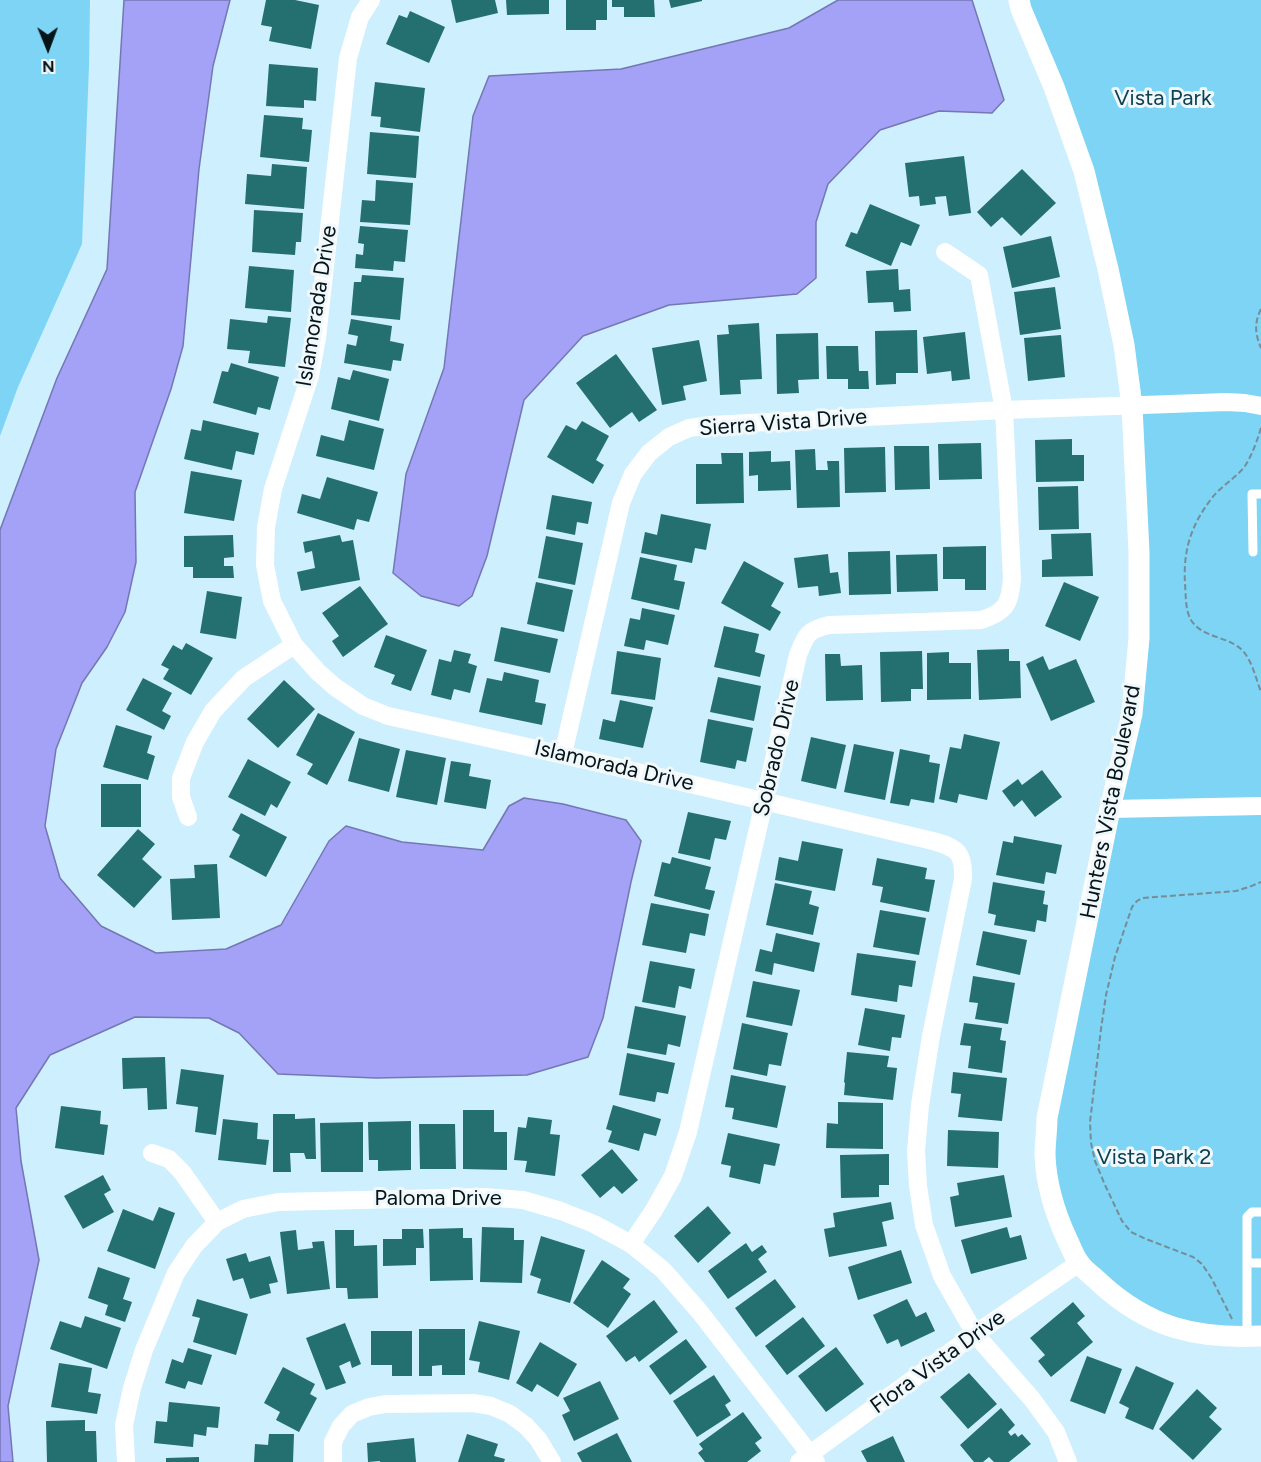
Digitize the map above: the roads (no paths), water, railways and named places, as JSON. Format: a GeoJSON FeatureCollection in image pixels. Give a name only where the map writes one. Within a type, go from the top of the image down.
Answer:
{"type":"FeatureCollection","features":[{"type":"Feature","properties":{"kind":"street","name":"Islamorada Drive"},"geometry":{"type":"LineString","coordinates":[[371,0],[360,17],[348,58],[317,338],[310,376],[273,489],[266,526],[265,565],[272,601],[294,645],[318,672],[363,706],[388,716],[765,801],[949,845],[957,852],[964,863],[963,879],[931,1036],[920,1105],[916,1151],[924,1225],[942,1276],[975,1334],[1032,1400],[1056,1432],[1068,1462]]}},
{"type":"Feature","properties":{"kind":"street","name":"Hunters Vista Boulevard"},"geometry":{"type":"LineString","coordinates":[[1018,0],[1054,87],[1084,171],[1108,269],[1122,334],[1131,406],[1139,552],[1139,638],[1132,714],[1110,809],[1047,1118],[1045,1153],[1048,1181],[1058,1220],[1079,1263],[1112,1294],[1153,1320],[1175,1328],[1198,1334],[1250,1337]]}},
{"type":"Feature","properties":{"kind":"street"},"geometry":{"type":"LineString","coordinates":[[945,252],[979,274],[1004,410]]}},
{"type":"Feature","properties":{"kind":"street","name":"Sierra Vista Drive"},"geometry":{"type":"LineString","coordinates":[[564,754],[621,503],[633,474],[648,453],[669,437],[689,428],[711,424],[1226,402],[1261,406]]}},
{"type":"Feature","properties":{"kind":"street","name":"Sobrado Drive"},"geometry":{"type":"LineString","coordinates":[[631,1244],[673,1176],[688,1132],[798,655],[806,637],[814,628],[829,625],[981,620],[996,615],[1006,605],[1011,592],[1012,579],[1004,410]]}},
{"type":"Feature","properties":{"kind":"street"},"geometry":{"type":"LineString","coordinates":[[188,817],[181,797],[181,778],[195,742],[213,711],[244,678],[294,645]]}},
{"type":"Feature","properties":{"kind":"street"},"geometry":{"type":"LineString","coordinates":[[1110,809],[1261,806]]}},
{"type":"Feature","properties":{"kind":"street"},"geometry":{"type":"LineString","coordinates":[[152,1153],[169,1159],[182,1172],[217,1222]]}},
{"type":"Feature","properties":{"kind":"street","name":"Paloma Drive"},"geometry":{"type":"LineString","coordinates":[[126,1462],[124,1425],[132,1388],[144,1350],[176,1273],[194,1246],[217,1222],[243,1209],[278,1202],[484,1197],[523,1200],[561,1211],[594,1224],[631,1244],[663,1270],[699,1311],[808,1459]]}},
{"type":"Feature","properties":{"kind":"street","name":"Flora Vista Drive"},"geometry":{"type":"LineString","coordinates":[[808,1459],[975,1334],[1079,1263]]}},
{"type":"Feature","properties":{"kind":"street"},"geometry":{"type":"LineString","coordinates":[[333,1462],[333,1442],[341,1426],[352,1414],[369,1407],[386,1404],[473,1403],[491,1406],[510,1414],[538,1439],[552,1462]]}},
{"type":"Feature","properties":{"kind":"lane"},"geometry":{"type":"LineString","coordinates":[[1253,552],[1252,494],[1261,494]]}},
{"type":"Feature","properties":{"kind":"lane"},"geometry":{"type":"LineString","coordinates":[[1250,1337],[1247,1217],[1252,1212],[1261,1212]]}},
{"type":"Feature","properties":{"kind":"lane"},"geometry":{"type":"LineString","coordinates":[[1247,1263],[1261,1263]]}},
{"type":"Feature","properties":{"kind":"park label","name":"Vista Park"},"geometry":{"type":"Point","coordinates":[1163,99]}},
{"type":"Feature","properties":{"kind":"park label","name":"Vista Park 2"},"geometry":{"type":"Point","coordinates":[1154,1158]}}]}
